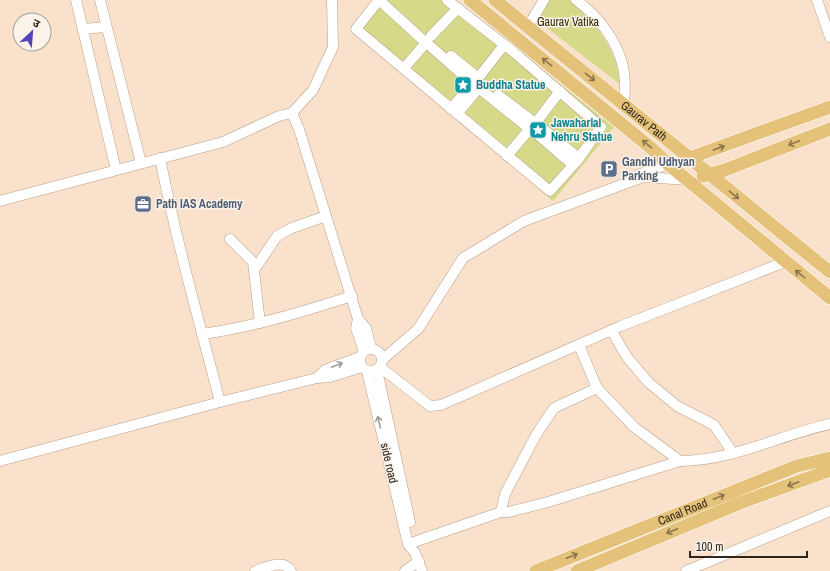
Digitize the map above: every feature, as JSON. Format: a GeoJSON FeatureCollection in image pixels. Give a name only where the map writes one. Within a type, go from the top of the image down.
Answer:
{"type":"FeatureCollection","features":[{"type":"Feature","properties":{"kind":"main road"},"geometry":{"type":"LineString","coordinates":[[470,0],[638,137],[668,164],[830,298]]}},
{"type":"Feature","properties":{"kind":"main road","name":"Gaurav Path"},"geometry":{"type":"LineString","coordinates":[[495,0],[830,272]]}},
{"type":"Feature","properties":{"kind":"main road"},"geometry":{"type":"LineString","coordinates":[[668,164],[689,159],[830,107]]}},
{"type":"Feature","properties":{"kind":"main road"},"geometry":{"type":"LineString","coordinates":[[689,180],[709,175],[830,128]]}},
{"type":"Feature","properties":{"kind":"main road","name":"Canal Road"},"geometry":{"type":"LineString","coordinates":[[536,571],[797,466],[830,458]]}},
{"type":"Feature","properties":{"kind":"main road","name":"Canal Road"},"geometry":{"type":"LineString","coordinates":[[577,571],[740,503],[830,470]]}},
{"type":"Feature","properties":{"kind":"street"},"geometry":{"type":"LineString","coordinates":[[76,0],[116,170]]}},
{"type":"Feature","properties":{"kind":"street"},"geometry":{"type":"LineString","coordinates":[[100,0],[141,163]]}},
{"type":"Feature","properties":{"kind":"street"},"geometry":{"type":"LineString","coordinates":[[0,201],[223,142],[279,116],[292,113],[313,90],[333,47],[332,0]]}},
{"type":"Feature","properties":{"kind":"street"},"geometry":{"type":"LineString","coordinates":[[447,0],[507,47],[601,127],[577,161],[550,191],[356,29],[379,0],[478,83],[577,161]]}},
{"type":"Feature","properties":{"kind":"street"},"geometry":{"type":"LineString","coordinates":[[389,0],[428,40]]}},
{"type":"Feature","properties":{"kind":"street"},"geometry":{"type":"LineString","coordinates":[[528,26],[544,0]]}},
{"type":"Feature","properties":{"kind":"street"},"geometry":{"type":"LineString","coordinates":[[576,0],[589,9],[611,37],[623,67],[625,86],[624,104]]}},
{"type":"Feature","properties":{"kind":"street"},"geometry":{"type":"LineString","coordinates":[[817,0],[830,37]]}},
{"type":"Feature","properties":{"kind":"street"},"geometry":{"type":"LineString","coordinates":[[404,68],[458,8]]}},
{"type":"Feature","properties":{"kind":"street"},"geometry":{"type":"LineString","coordinates":[[83,29],[106,27]]}},
{"type":"Feature","properties":{"kind":"street"},"geometry":{"type":"LineString","coordinates":[[454,111],[507,47]]}},
{"type":"Feature","properties":{"kind":"street"},"geometry":{"type":"LineString","coordinates":[[507,156],[560,91]]}},
{"type":"Feature","properties":{"kind":"street"},"geometry":{"type":"LineString","coordinates":[[292,113],[299,128],[358,319],[366,328],[371,361],[430,406],[441,405],[611,330],[785,262]]}},
{"type":"Feature","properties":{"kind":"street"},"geometry":{"type":"LineString","coordinates":[[160,158],[174,227],[220,402]]}},
{"type":"Feature","properties":{"kind":"street"},"geometry":{"type":"LineString","coordinates":[[371,361],[414,326],[458,256],[525,217],[668,164]]}},
{"type":"Feature","properties":{"kind":"street"},"geometry":{"type":"LineString","coordinates":[[0,461],[220,402],[317,378],[326,370],[371,361],[418,329],[463,258],[524,221],[643,177],[689,180]]}},
{"type":"Feature","properties":{"kind":"street"},"geometry":{"type":"LineString","coordinates":[[255,269],[277,236],[292,228],[326,216]]}},
{"type":"Feature","properties":{"kind":"street"},"geometry":{"type":"LineString","coordinates":[[230,240],[253,262],[260,323]]}},
{"type":"Feature","properties":{"kind":"street"},"geometry":{"type":"LineString","coordinates":[[202,334],[233,330],[352,296]]}},
{"type":"Feature","properties":{"kind":"street"},"geometry":{"type":"LineString","coordinates":[[611,330],[628,356],[648,382],[678,406],[714,425],[733,453]]}},
{"type":"Feature","properties":{"kind":"street"},"geometry":{"type":"LineString","coordinates":[[578,345],[597,388],[634,427],[680,461]]}},
{"type":"Feature","properties":{"kind":"street","name":"side road"},"geometry":{"type":"LineString","coordinates":[[371,361],[417,557],[422,571]]}},
{"type":"Feature","properties":{"kind":"street","name":"side road"},"geometry":{"type":"LineString","coordinates":[[371,361],[408,544],[417,557]]}},
{"type":"Feature","properties":{"kind":"street"},"geometry":{"type":"LineString","coordinates":[[501,512],[505,494],[536,435],[554,408],[597,388]]}},
{"type":"Feature","properties":{"kind":"street"},"geometry":{"type":"LineString","coordinates":[[414,542],[501,512],[509,512],[548,502],[680,461],[699,461],[733,453],[803,430],[830,424]]}},
{"type":"Feature","properties":{"kind":"street"},"geometry":{"type":"LineString","coordinates":[[686,571],[830,511]]}},
{"type":"Feature","properties":{"kind":"street"},"geometry":{"type":"LineString","coordinates":[[405,571],[417,557]]}},
{"type":"Feature","properties":{"kind":"street"},"geometry":{"type":"LineString","coordinates":[[255,571],[277,565],[283,565],[289,568],[290,571]]}},
{"type":"Feature","properties":{"kind":"green space"},"geometry":{"type":"Polygon","coordinates":[[[375,0],[455,0],[614,127],[553,201],[351,29],[375,0]]]}},
{"type":"Feature","properties":{"kind":"green space","name":"Gaurav Vatika"},"geometry":{"type":"Polygon","coordinates":[[[550,0],[570,0],[589,18],[610,48],[615,59],[621,85],[538,21],[550,0]]]}},
{"type":"Feature","properties":{"kind":"place","name":"Buddha Statue"},"geometry":{"type":"Point","coordinates":[463,85]}},
{"type":"Feature","properties":{"kind":"place","name":"Jawaharlal Nehru Statue"},"geometry":{"type":"Point","coordinates":[538,130]}},
{"type":"Feature","properties":{"kind":"place","name":"Gandhi Udhyan Parking"},"geometry":{"type":"Point","coordinates":[609,169]}},
{"type":"Feature","properties":{"kind":"place","name":"Path IAS Academy"},"geometry":{"type":"Point","coordinates":[143,204]}}]}
